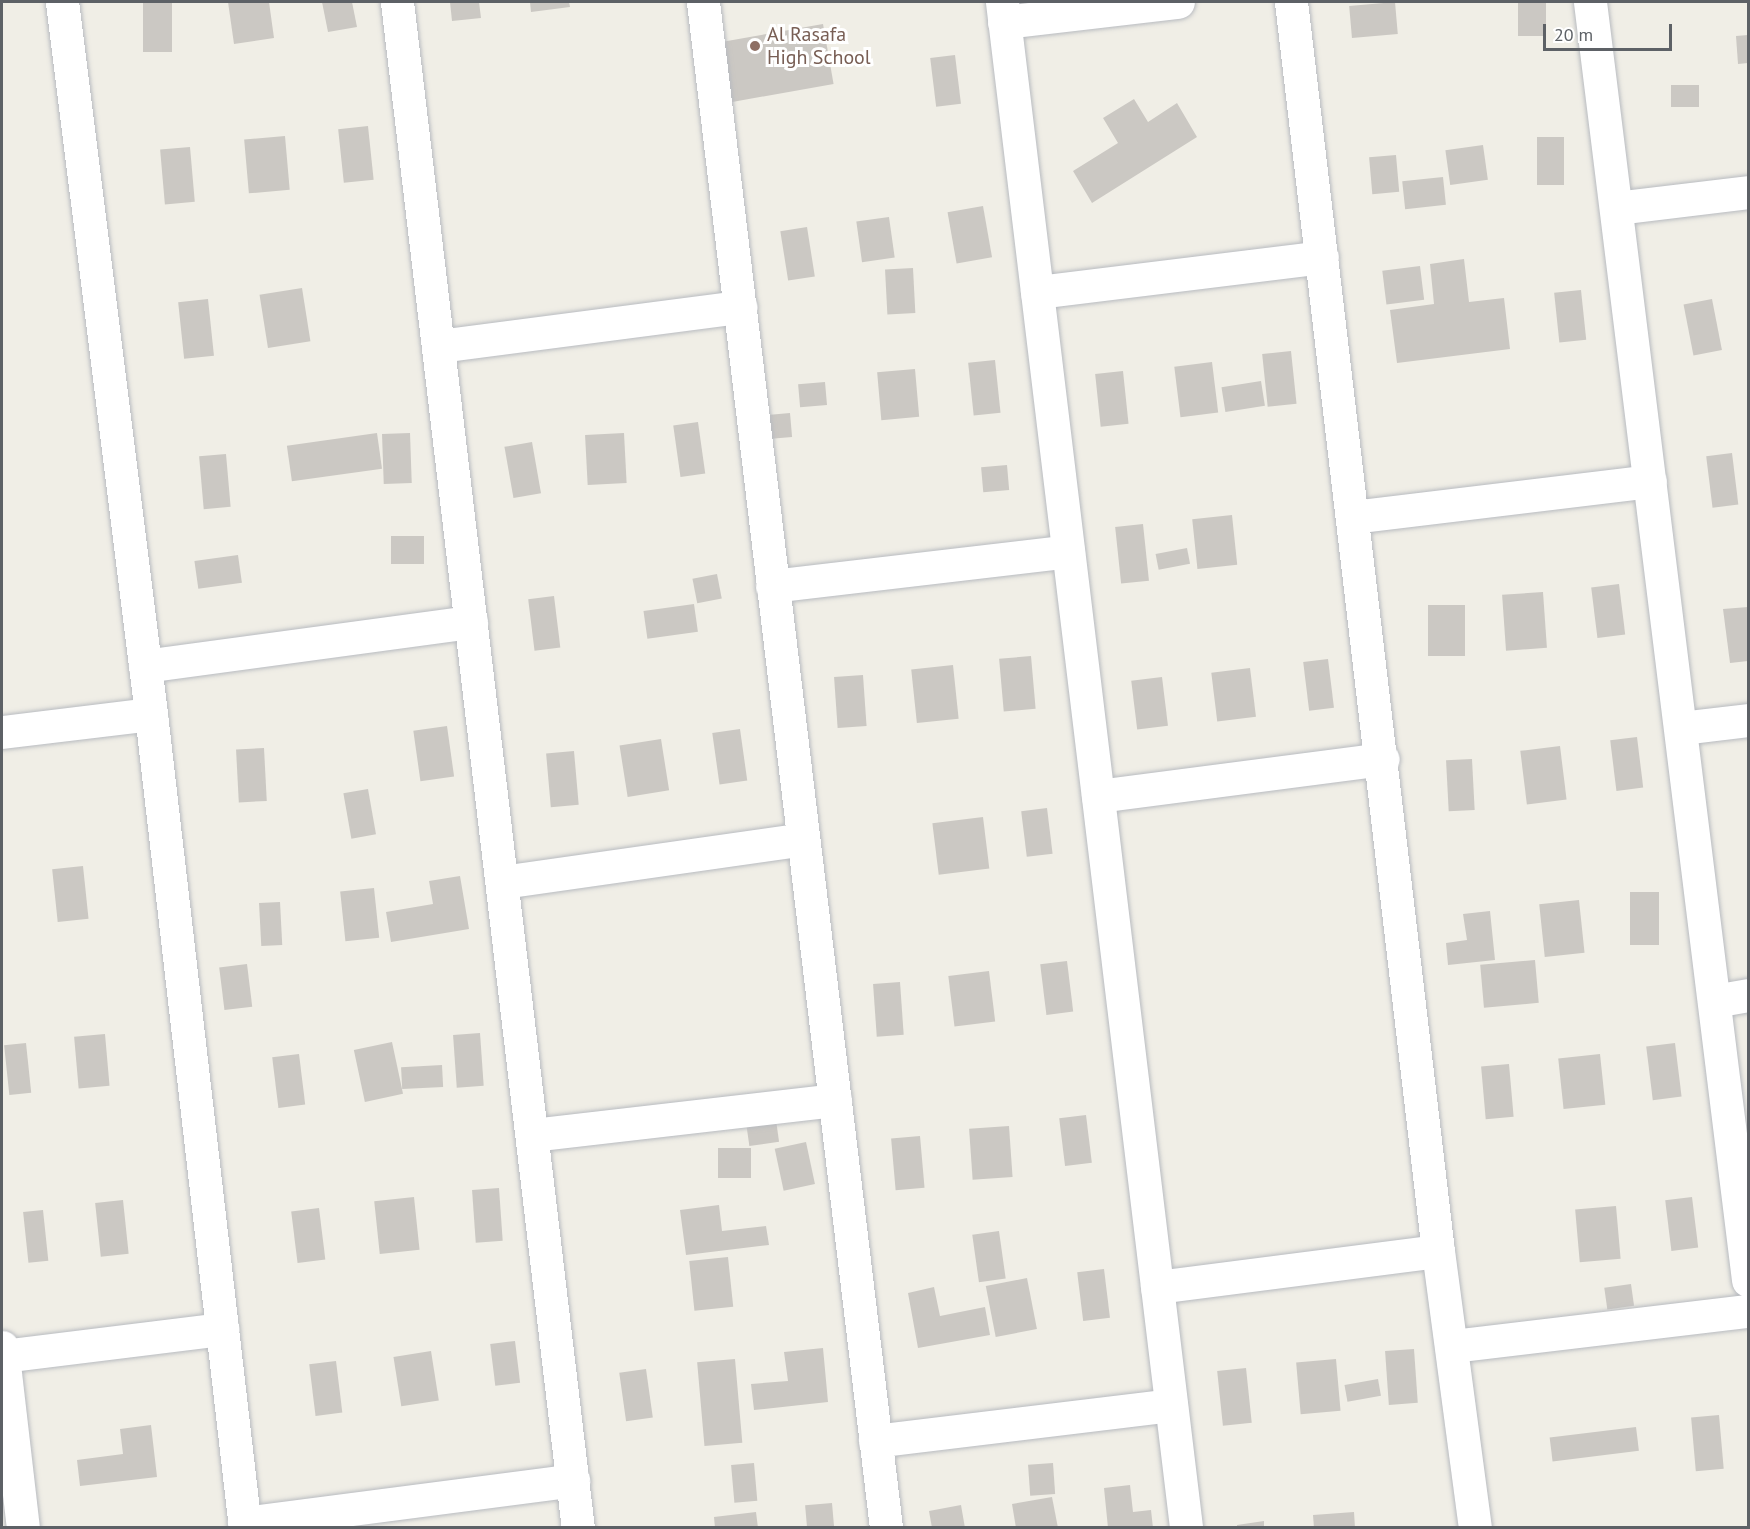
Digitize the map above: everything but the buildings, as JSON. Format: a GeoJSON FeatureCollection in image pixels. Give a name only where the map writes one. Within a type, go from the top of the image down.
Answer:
{"type":"FeatureCollection","features":[{"type":"Feature","properties":{"kind":"street"},"geometry":{"type":"LineString","coordinates":[[62,2],[151,714],[244,1525],[573,1480]]}},
{"type":"Feature","properties":{"kind":"street"},"geometry":{"type":"LineString","coordinates":[[397,2],[578,1527]]}},
{"type":"Feature","properties":{"kind":"street"},"geometry":{"type":"LineString","coordinates":[[703,2],[886,1527]]}},
{"type":"Feature","properties":{"kind":"street"},"geometry":{"type":"LineString","coordinates":[[1178,2],[1003,12],[1186,1527]]}},
{"type":"Feature","properties":{"kind":"street"},"geometry":{"type":"LineString","coordinates":[[1291,2],[1383,759],[1438,1251],[1453,1346],[1475,1527]]}},
{"type":"Feature","properties":{"kind":"street"},"geometry":{"type":"LineString","coordinates":[[1590,2],[1749,1280]]}},
{"type":"Feature","properties":{"kind":"street"},"geometry":{"type":"LineString","coordinates":[[1616,208],[1749,192]]}},
{"type":"Feature","properties":{"kind":"street"},"geometry":{"type":"LineString","coordinates":[[1037,292],[1322,257]]}},
{"type":"Feature","properties":{"kind":"street"},"geometry":{"type":"LineString","coordinates":[[439,346],[741,307]]}},
{"type":"Feature","properties":{"kind":"street"},"geometry":{"type":"LineString","coordinates":[[1353,517],[1650,481]]}},
{"type":"Feature","properties":{"kind":"street"},"geometry":{"type":"LineString","coordinates":[[772,586],[1068,551]]}},
{"type":"Feature","properties":{"kind":"street"},"geometry":{"type":"LineString","coordinates":[[145,666],[471,622]]}},
{"type":"Feature","properties":{"kind":"street"},"geometry":{"type":"LineString","coordinates":[[2,732],[151,714]]}},
{"type":"Feature","properties":{"kind":"street"},"geometry":{"type":"LineString","coordinates":[[1681,728],[1749,720]]}},
{"type":"Feature","properties":{"kind":"street"},"geometry":{"type":"LineString","coordinates":[[1098,796],[1383,759]]}},
{"type":"Feature","properties":{"kind":"street"},"geometry":{"type":"LineString","coordinates":[[502,882],[803,839]]}},
{"type":"Feature","properties":{"kind":"street"},"geometry":{"type":"LineString","coordinates":[[1714,1001],[1749,995]]}},
{"type":"Feature","properties":{"kind":"street"},"geometry":{"type":"LineString","coordinates":[[532,1136],[835,1100]]}},
{"type":"Feature","properties":{"kind":"street"},"geometry":{"type":"LineString","coordinates":[[1157,1287],[1438,1251]]}},
{"type":"Feature","properties":{"kind":"street"},"geometry":{"type":"LineString","coordinates":[[1453,1346],[1749,1311]]}},
{"type":"Feature","properties":{"kind":"street"},"geometry":{"type":"LineString","coordinates":[[23,1527],[2,1353],[222,1329]]}},
{"type":"Feature","properties":{"kind":"street"},"geometry":{"type":"LineString","coordinates":[[875,1442],[1171,1405]]}},
{"type":"Feature","properties":{"kind":"place","name":"Al Rasafa High School"},"geometry":{"type":"Point","coordinates":[755,46]}}]}
